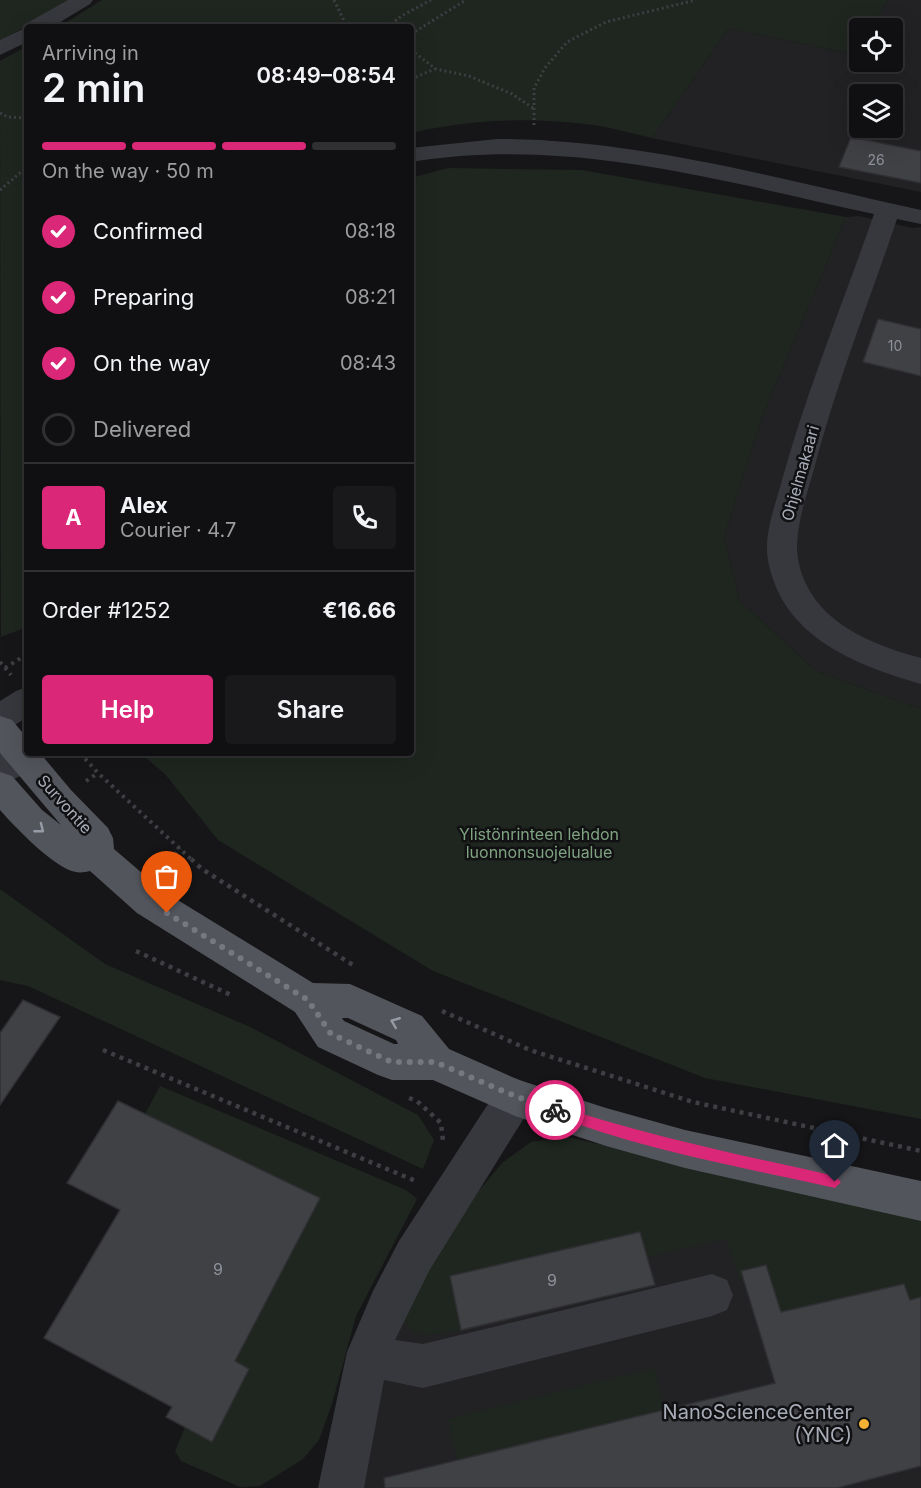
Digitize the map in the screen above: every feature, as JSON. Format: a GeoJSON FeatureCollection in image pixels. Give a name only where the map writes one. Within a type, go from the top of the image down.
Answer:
{"type":"FeatureCollection","features":[{"type":"Feature","properties":{"kind":"main road","name":"Survontie"},"geometry":{"type":"LineString","coordinates":[[0,729],[17,760],[96,838],[96,856]]}},
{"type":"Feature","properties":{"kind":"main road","name":"Survontie"},"geometry":{"type":"LineString","coordinates":[[0,786],[30,820],[76,857],[96,856],[150,902],[235,957],[308,1000],[331,1034],[392,1062],[435,1062],[515,1096],[606,1127],[685,1149],[921,1201]]}},
{"type":"Feature","properties":{"kind":"street"},"geometry":{"type":"LineString","coordinates":[[42,24],[83,0]]}},
{"type":"Feature","properties":{"kind":"street"},"geometry":{"type":"LineString","coordinates":[[0,49],[24,35]]}},
{"type":"Feature","properties":{"kind":"street"},"geometry":{"type":"LineString","coordinates":[[414,155],[502,146],[549,146],[596,150],[642,157],[921,217]]}},
{"type":"Feature","properties":{"kind":"street","name":"Ohjelmakaari"},"geometry":{"type":"LineString","coordinates":[[888,210],[803,453],[782,538],[783,565],[794,589],[810,614],[837,639],[894,664],[921,671]]}},
{"type":"Feature","properties":{"kind":"street"},"geometry":{"type":"LineString","coordinates":[[0,718],[24,702]]}},
{"type":"Feature","properties":{"kind":"street"},"geometry":{"type":"LineString","coordinates":[[342,1488],[368,1352],[388,1306],[414,1256],[515,1096]]}},
{"type":"Feature","properties":{"kind":"street"},"geometry":{"type":"LineString","coordinates":[[368,1352],[388,1360],[423,1366],[712,1295]]}},
{"type":"Feature","properties":{"kind":"path"},"geometry":{"type":"LineString","coordinates":[[334,0],[346,24]]}},
{"type":"Feature","properties":{"kind":"path"},"geometry":{"type":"LineString","coordinates":[[391,24],[431,0]]}},
{"type":"Feature","properties":{"kind":"path"},"geometry":{"type":"LineString","coordinates":[[414,32],[466,0]]}},
{"type":"Feature","properties":{"kind":"path"},"geometry":{"type":"LineString","coordinates":[[534,128],[534,88],[545,68],[567,42],[606,22],[696,0]]}},
{"type":"Feature","properties":{"kind":"path"},"geometry":{"type":"LineString","coordinates":[[414,52],[436,69],[469,76],[512,94],[534,108]]}},
{"type":"Feature","properties":{"kind":"path"},"geometry":{"type":"LineString","coordinates":[[414,78],[436,69]]}},
{"type":"Feature","properties":{"kind":"path"},"geometry":{"type":"LineString","coordinates":[[0,113],[8,117],[24,118]]}},
{"type":"Feature","properties":{"kind":"path"},"geometry":{"type":"LineString","coordinates":[[0,190],[24,170]]}},
{"type":"Feature","properties":{"kind":"path"},"geometry":{"type":"LineString","coordinates":[[5,668],[24,656]]}},
{"type":"Feature","properties":{"kind":"path"},"geometry":{"type":"LineString","coordinates":[[83,756],[98,773],[202,869],[363,971]]}},
{"type":"Feature","properties":{"kind":"path"},"geometry":{"type":"LineString","coordinates":[[176,880],[171,874],[171,861],[180,848]]}},
{"type":"Feature","properties":{"kind":"path"},"geometry":{"type":"LineString","coordinates":[[136,951],[243,1002]]}},
{"type":"Feature","properties":{"kind":"path"},"geometry":{"type":"LineString","coordinates":[[437,1009],[530,1050],[693,1102],[921,1150]]}},
{"type":"Feature","properties":{"kind":"path"},"geometry":{"type":"LineString","coordinates":[[103,1050],[427,1186]]}},
{"type":"Feature","properties":{"kind":"shaded area"},"geometry":{"type":"Polygon","coordinates":[[[888,0],[921,0],[921,192],[652,138],[729,28],[849,54],[849,72],[903,72],[903,18],[878,18],[888,0]]]}},
{"type":"Feature","properties":{"kind":"shaded area"},"geometry":{"type":"Polygon","coordinates":[[[859,216],[913,228],[921,227],[921,709],[816,671],[739,600],[724,536],[762,417],[846,217],[859,216]]]}},
{"type":"Feature","properties":{"kind":"shaded area"},"geometry":{"type":"Polygon","coordinates":[[[567,1137],[921,1218],[921,1488],[363,1488],[367,1423],[404,1300],[502,1163],[531,1142],[567,1137]]]}},
{"type":"Feature","properties":{"kind":"green space"},"geometry":{"type":"Polygon","coordinates":[[[0,0],[71,0],[29,24],[24,24],[24,27],[0,41],[0,0]]]}},
{"type":"Feature","properties":{"kind":"green space"},"geometry":{"type":"Polygon","coordinates":[[[102,0],[888,0],[878,18],[849,18],[849,54],[729,28],[652,138],[593,125],[519,120],[454,125],[414,132],[414,24],[64,24],[102,0]]]}},
{"type":"Feature","properties":{"kind":"green space"},"geometry":{"type":"Polygon","coordinates":[[[24,48],[24,628],[1,637],[0,61],[24,48]]]}},
{"type":"Feature","properties":{"kind":"green space","name":"Ylistönrinteen lehdon luonnonsuojelualue"},"geometry":{"type":"Polygon","coordinates":[[[448,168],[582,170],[846,217],[762,417],[724,536],[739,600],[816,671],[921,709],[921,1119],[705,1078],[433,971],[218,840],[165,774],[144,756],[414,756],[414,177],[448,168]]]}},
{"type":"Feature","properties":{"kind":"green space"},"geometry":{"type":"Polygon","coordinates":[[[0,889],[105,964],[250,1027],[418,1115],[434,1140],[423,1169],[28,986],[0,980],[0,889]]]}},
{"type":"Feature","properties":{"kind":"green space"},"geometry":{"type":"Polygon","coordinates":[[[160,1086],[406,1190],[417,1199],[356,1316],[332,1404],[319,1440],[303,1459],[260,1486],[240,1487],[181,1461],[175,1451],[185,1427],[212,1442],[249,1369],[235,1361],[320,1198],[145,1114],[160,1086]]]}},
{"type":"Feature","properties":{"kind":"green space"},"geometry":{"type":"Polygon","coordinates":[[[567,1137],[921,1218],[921,1297],[910,1300],[903,1284],[824,1302],[785,1329],[766,1265],[740,1281],[726,1239],[647,1257],[639,1233],[450,1276],[461,1330],[429,1335],[411,1331],[401,1316],[457,1217],[502,1163],[531,1142],[567,1137]]]}},
{"type":"Feature","properties":{"kind":"green space"},"geometry":{"type":"Polygon","coordinates":[[[654,1368],[665,1411],[457,1460],[448,1419],[654,1368]]]}},
{"type":"Feature","properties":{"kind":"building"},"geometry":{"type":"Polygon","coordinates":[[[851,138],[856,138],[921,151],[921,183],[839,167],[851,138]]]}},
{"type":"Feature","properties":{"kind":"building"},"geometry":{"type":"Polygon","coordinates":[[[878,319],[921,329],[921,376],[863,362],[878,319]]]}},
{"type":"Feature","properties":{"kind":"building"},"geometry":{"type":"Polygon","coordinates":[[[23,1000],[60,1017],[0,1105],[0,1033],[23,1000]]]}},
{"type":"Feature","properties":{"kind":"building"},"geometry":{"type":"Polygon","coordinates":[[[118,1101],[320,1198],[235,1361],[249,1369],[212,1442],[166,1417],[172,1407],[44,1338],[120,1210],[67,1183],[118,1101]]]}},
{"type":"Feature","properties":{"kind":"building"},"geometry":{"type":"Polygon","coordinates":[[[640,1232],[655,1285],[461,1330],[450,1276],[640,1232]]]}},
{"type":"Feature","properties":{"kind":"building"},"geometry":{"type":"Polygon","coordinates":[[[766,1265],[781,1312],[904,1284],[910,1300],[921,1297],[921,1466],[837,1488],[385,1488],[384,1478],[775,1383],[741,1271],[766,1265]]]}},
{"type":"Feature","properties":{"kind":"way so far"},"geometry":{"type":"LineString","coordinates":[[167,913],[308,1000],[331,1034],[392,1062],[435,1062],[515,1096],[555,1110]]}},
{"type":"Feature","properties":{"kind":"place","name":"NanoScienceCenter (YNC)"},"geometry":{"type":"Point","coordinates":[864,1424]}},
{"type":"Feature","properties":{"kind":"route"},"geometry":{"type":"LineString","coordinates":[[555,1110],[685,1149],[835,1182]]}}]}
